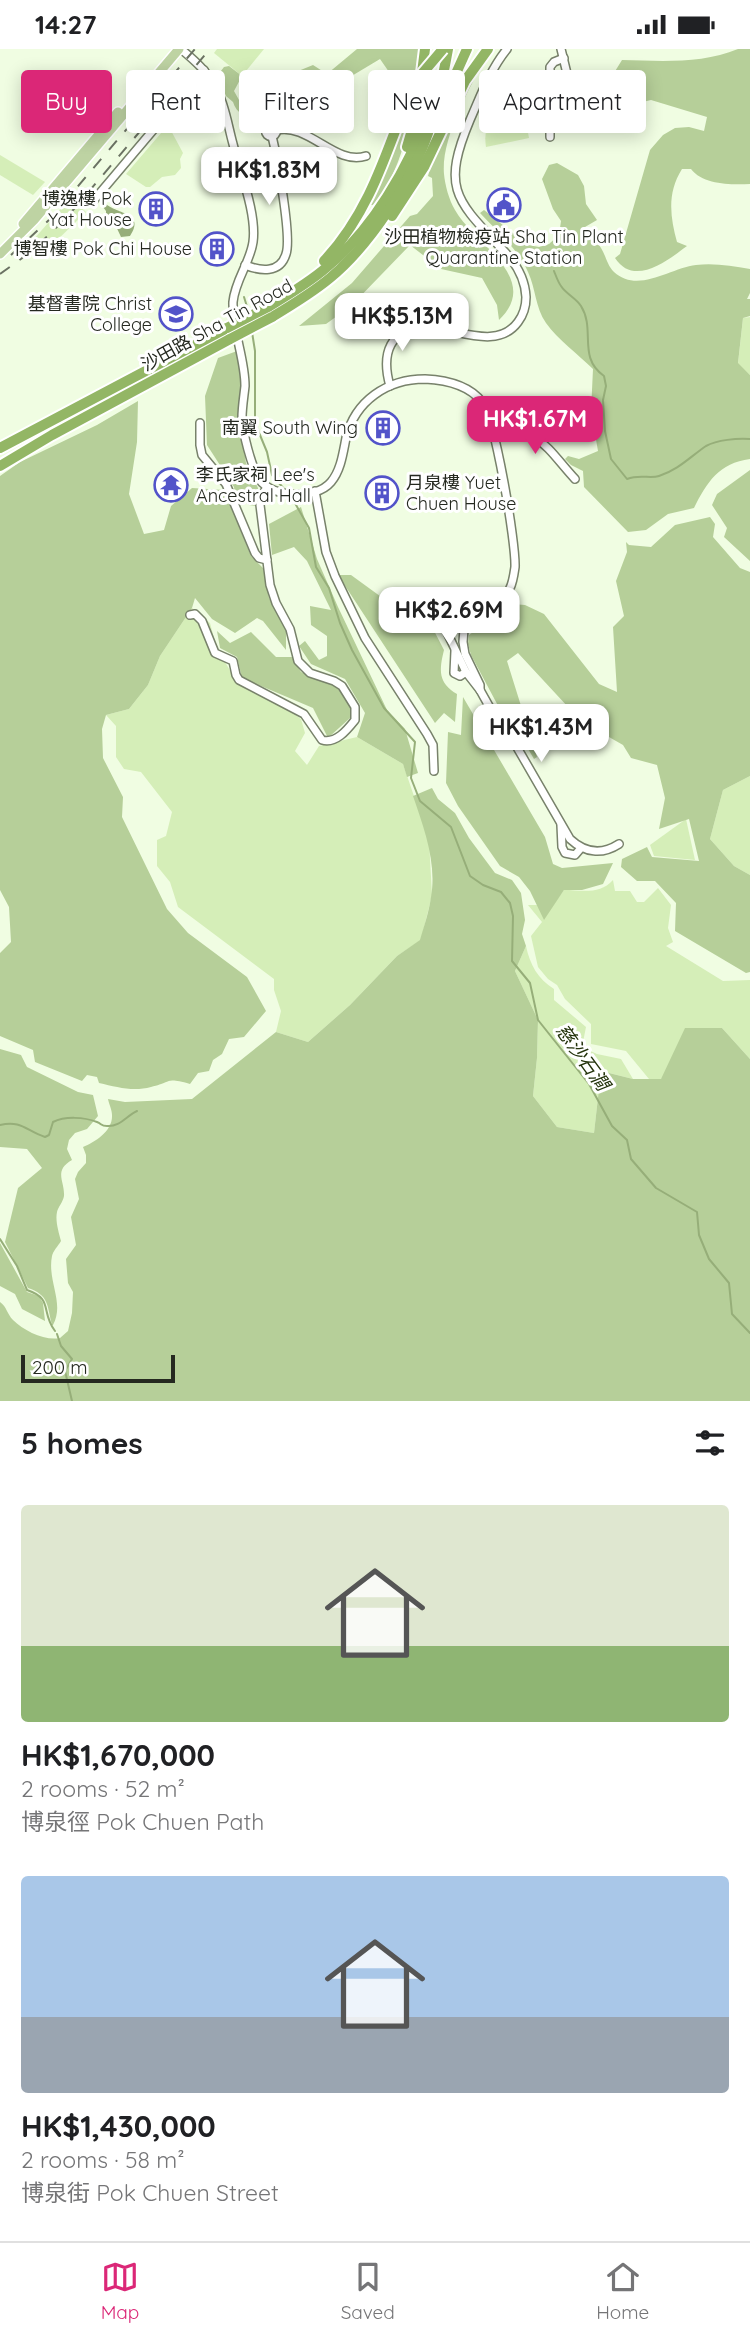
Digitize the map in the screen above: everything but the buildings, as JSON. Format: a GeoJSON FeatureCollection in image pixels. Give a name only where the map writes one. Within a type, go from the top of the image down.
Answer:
{"type":"FeatureCollection","features":[{"type":"Feature","properties":{"kind":"highway"},"geometry":{"type":"LineString","coordinates":[[398,176],[418,113],[425,49]]}},
{"type":"Feature","properties":{"kind":"highway"},"geometry":{"type":"LineString","coordinates":[[294,290],[334,251],[357,219],[377,180],[404,107],[421,75],[442,49]]}},
{"type":"Feature","properties":{"kind":"highway","name":"沙田路 Sha Tin Road"},"geometry":{"type":"LineString","coordinates":[[270,312],[294,290],[327,268],[360,234],[398,176],[425,120],[442,49]]}},
{"type":"Feature","properties":{"kind":"highway","name":"沙田路 Sha Tin Road"},"geometry":{"type":"LineString","coordinates":[[443,70],[448,49]]}},
{"type":"Feature","properties":{"kind":"highway"},"geometry":{"type":"LineString","coordinates":[[457,70],[467,49]]}},
{"type":"Feature","properties":{"kind":"highway"},"geometry":{"type":"LineString","coordinates":[[346,263],[380,232],[403,201],[428,158],[461,89],[488,49]]}},
{"type":"Feature","properties":{"kind":"highway","name":"沙田路 Sha Tin Road"},"geometry":{"type":"LineString","coordinates":[[0,448],[316,289],[346,263],[390,207],[410,173],[428,133]]}},
{"type":"Feature","properties":{"kind":"highway","name":"沙田路 Sha Tin Road"},"geometry":{"type":"LineString","coordinates":[[0,466],[229,333]]}},
{"type":"Feature","properties":{"kind":"main road"},"geometry":{"type":"LineString","coordinates":[[0,254],[34,221],[171,49]]}},
{"type":"Feature","properties":{"kind":"main road"},"geometry":{"type":"LineString","coordinates":[[0,246],[60,185],[180,49]]}},
{"type":"Feature","properties":{"kind":"street"},"geometry":{"type":"LineString","coordinates":[[180,49],[204,70]]}},
{"type":"Feature","properties":{"kind":"street"},"geometry":{"type":"LineString","coordinates":[[561,49],[567,70]]}},
{"type":"Feature","properties":{"kind":"street"},"geometry":{"type":"LineString","coordinates":[[390,386],[385,367],[387,353],[393,342],[405,333],[429,328],[499,335],[519,321],[525,308],[526,295],[522,277],[511,259],[467,211],[455,176],[461,142],[490,74],[505,51]]}},
{"type":"Feature","properties":{"kind":"street"},"geometry":{"type":"LineString","coordinates":[[550,137],[550,67],[564,58]]}},
{"type":"Feature","properties":{"kind":"street"},"geometry":{"type":"LineString","coordinates":[[225,113],[251,216],[253,243],[237,284],[233,303],[244,379],[242,419],[255,470],[267,487],[280,492],[306,494],[326,487],[334,478],[342,459],[348,431],[358,411],[371,397],[390,386],[424,379],[450,383],[466,389],[485,406],[493,433],[515,568],[508,593],[455,634],[446,630]]}},
{"type":"Feature","properties":{"kind":"street"},"geometry":{"type":"LineString","coordinates":[[245,265],[259,270],[270,269],[283,261],[287,250],[274,133],[287,129],[352,158],[366,156]]}},
{"type":"Feature","properties":{"kind":"street"},"geometry":{"type":"LineString","coordinates":[[60,185],[82,202],[94,200],[151,133]]}},
{"type":"Feature","properties":{"kind":"street"},"geometry":{"type":"LineString","coordinates":[[200,423],[200,446],[204,458],[226,484],[254,554],[267,560]]}},
{"type":"Feature","properties":{"kind":"street"},"geometry":{"type":"LineString","coordinates":[[493,433],[512,430],[533,435],[575,479]]}},
{"type":"Feature","properties":{"kind":"street"},"geometry":{"type":"LineString","coordinates":[[190,615],[195,614],[201,618],[215,653],[233,661],[239,680],[302,713],[320,739],[328,742],[335,739],[355,720],[354,704],[339,683],[310,673],[300,664],[290,629],[273,596],[260,505],[267,487]]}},
{"type":"Feature","properties":{"kind":"street"},"geometry":{"type":"LineString","coordinates":[[314,491],[332,569],[365,638],[428,734],[433,745],[434,772]]}},
{"type":"Feature","properties":{"kind":"street"},"geometry":{"type":"LineString","coordinates":[[488,610],[462,614],[453,611],[446,614],[443,621],[466,672],[480,689],[499,722],[503,723],[570,839],[581,848],[599,852],[608,851],[619,843]]}},
{"type":"Feature","properties":{"kind":"street"},"geometry":{"type":"LineString","coordinates":[[462,614],[466,619],[463,642],[480,689]]}},
{"type":"Feature","properties":{"kind":"street"},"geometry":{"type":"LineString","coordinates":[[466,672],[468,660]]}},
{"type":"Feature","properties":{"kind":"street"},"geometry":{"type":"LineString","coordinates":[[561,824],[562,847],[565,853],[575,855],[581,848]]}},
{"type":"Feature","properties":{"kind":"shaded area"},"geometry":{"type":"Polygon","coordinates":[[[217,49],[264,49],[247,70],[239,70],[239,74],[214,53],[217,49]]]}},
{"type":"Feature","properties":{"kind":"shaded area"},"geometry":{"type":"Polygon","coordinates":[[[357,49],[420,49],[416,70],[388,70],[380,59],[354,75],[354,70],[332,70],[357,49]]]}},
{"type":"Feature","properties":{"kind":"shaded area"},"geometry":{"type":"Polygon","coordinates":[[[738,49],[750,49],[750,184],[718,183],[703,178],[691,169],[682,169],[672,196],[672,214],[677,242],[687,246],[651,269],[631,270],[615,258],[620,254],[650,150],[663,135],[675,128],[689,127],[704,131],[707,117],[651,100],[646,101],[646,70],[616,70],[622,60],[666,61],[724,54],[738,49]]]}},
{"type":"Feature","properties":{"kind":"shaded area"},"geometry":{"type":"Polygon","coordinates":[[[486,58],[465,97],[465,91],[472,75],[486,58]]]}},
{"type":"Feature","properties":{"kind":"shaded area"},"geometry":{"type":"Polygon","coordinates":[[[313,65],[321,70],[301,70],[313,65]]]}},
{"type":"Feature","properties":{"kind":"shaded area"},"geometry":{"type":"Polygon","coordinates":[[[229,66],[239,74],[239,82],[234,91],[239,100],[239,112],[225,94],[225,70],[222,70],[224,67],[229,66]]]}},
{"type":"Feature","properties":{"kind":"shaded area"},"geometry":{"type":"Polygon","coordinates":[[[161,133],[172,133],[183,153],[180,159],[181,168],[175,175],[162,177],[150,187],[146,187],[126,174],[161,133]]]}},
{"type":"Feature","properties":{"kind":"shaded area"},"geometry":{"type":"Polygon","coordinates":[[[398,133],[407,133],[389,182],[373,205],[369,205],[398,133]]]}},
{"type":"Feature","properties":{"kind":"shaded area"},"geometry":{"type":"Polygon","coordinates":[[[446,133],[450,133],[444,174],[451,202],[464,222],[500,262],[509,275],[513,290],[510,305],[499,320],[497,305],[482,278],[441,269],[410,245],[351,306],[326,324],[299,326],[352,283],[410,216],[417,214],[433,196],[432,178],[428,176],[446,133]]]}},
{"type":"Feature","properties":{"kind":"shaded area"},"geometry":{"type":"Polygon","coordinates":[[[486,133],[528,133],[529,138],[486,147],[486,133]]]}},
{"type":"Feature","properties":{"kind":"shaded area"},"geometry":{"type":"Polygon","coordinates":[[[0,155],[45,182],[33,195],[0,175],[0,155]]]}},
{"type":"Feature","properties":{"kind":"shaded area"},"geometry":{"type":"Polygon","coordinates":[[[557,163],[578,175],[584,186],[586,204],[597,220],[585,227],[614,272],[623,278],[644,280],[703,264],[750,269],[750,293],[747,299],[750,299],[750,316],[743,318],[738,363],[750,375],[750,459],[730,465],[715,475],[694,508],[668,514],[646,530],[628,532],[584,487],[583,471],[565,459],[568,456],[579,459],[598,451],[591,411],[593,369],[546,323],[524,264],[507,241],[480,213],[484,210],[528,245],[539,247],[549,244],[559,235],[561,221],[553,209],[542,179],[549,165],[557,163]]]}},
{"type":"Feature","properties":{"kind":"shaded area"},"geometry":{"type":"Polygon","coordinates":[[[70,198],[86,212],[47,250],[34,239],[70,198]]]}},
{"type":"Feature","properties":{"kind":"shaded area"},"geometry":{"type":"Polygon","coordinates":[[[106,204],[132,218],[135,223],[130,236],[121,237],[114,222],[106,219],[103,207],[106,204]]]}},
{"type":"Feature","properties":{"kind":"shaded area"},"geometry":{"type":"Polygon","coordinates":[[[750,317],[750,375],[738,364],[743,318],[750,317]]]}},
{"type":"Feature","properties":{"kind":"shaded area"},"geometry":{"type":"Polygon","coordinates":[[[237,351],[242,386],[238,413],[246,463],[258,488],[257,506],[249,505],[235,496],[234,487],[207,445],[205,396],[218,358],[237,351]]]}},
{"type":"Feature","properties":{"kind":"shaded area"},"geometry":{"type":"Polygon","coordinates":[[[138,401],[137,442],[129,494],[144,534],[164,530],[171,506],[192,488],[224,490],[251,556],[264,569],[269,598],[286,629],[286,650],[263,621],[257,618],[235,633],[212,619],[195,598],[192,608],[160,656],[148,685],[129,709],[106,715],[102,729],[103,758],[123,797],[122,817],[167,909],[188,933],[247,977],[266,1011],[244,1037],[229,1039],[222,1054],[213,1060],[209,1071],[198,1073],[190,1084],[172,1081],[138,1089],[99,1083],[97,1077],[87,1075],[82,1081],[35,1062],[33,1050],[0,1036],[0,953],[11,942],[9,907],[0,890],[0,476],[20,462],[97,425],[138,401]]]}},
{"type":"Feature","properties":{"kind":"shaded area"},"geometry":{"type":"Polygon","coordinates":[[[750,470],[750,561],[724,537],[727,528],[712,505],[717,494],[750,470]]]}},
{"type":"Feature","properties":{"kind":"shaded area"},"geometry":{"type":"Polygon","coordinates":[[[301,507],[317,559],[338,607],[387,710],[405,729],[418,773],[407,777],[403,764],[357,737],[365,713],[345,679],[311,664],[299,646],[305,641],[319,660],[327,656],[327,636],[311,625],[310,606],[331,610],[307,561],[294,547],[272,555],[269,524],[301,507]]]}},
{"type":"Feature","properties":{"kind":"shaded area"},"geometry":{"type":"Polygon","coordinates":[[[710,517],[715,524],[713,537],[740,568],[750,572],[750,776],[723,790],[710,839],[734,866],[750,875],[750,972],[746,973],[675,931],[676,903],[655,881],[637,881],[621,867],[622,859],[647,847],[652,857],[699,861],[689,819],[659,829],[665,798],[657,765],[631,758],[623,745],[581,721],[518,653],[507,661],[537,757],[534,759],[524,742],[511,730],[471,655],[468,644],[469,635],[512,604],[525,605],[544,614],[599,684],[617,692],[613,627],[624,616],[616,581],[627,552],[626,542],[629,545],[651,547],[675,525],[710,517]]]}},
{"type":"Feature","properties":{"kind":"shaded area"},"geometry":{"type":"Polygon","coordinates":[[[338,575],[351,575],[406,615],[430,623],[444,650],[441,664],[443,681],[457,694],[455,722],[444,713],[435,723],[338,575]]]}},
{"type":"Feature","properties":{"kind":"shaded area"},"geometry":{"type":"Polygon","coordinates":[[[192,608],[210,623],[217,649],[237,682],[276,700],[301,719],[305,733],[295,751],[307,765],[319,746],[357,737],[403,764],[429,840],[432,895],[421,940],[397,956],[350,1005],[308,1042],[276,1032],[281,1011],[274,990],[274,979],[178,907],[170,882],[157,866],[157,840],[166,836],[172,812],[141,772],[124,769],[116,757],[116,726],[106,715],[129,709],[148,685],[160,656],[192,608]]]}},
{"type":"Feature","properties":{"kind":"shaded area"},"geometry":{"type":"Polygon","coordinates":[[[217,631],[230,643],[251,632],[276,657],[292,657],[301,672],[336,684],[351,707],[350,718],[328,738],[313,708],[242,678],[237,657],[220,648],[217,631]]]}},
{"type":"Feature","properties":{"kind":"shaded area"},"geometry":{"type":"Polygon","coordinates":[[[463,697],[545,837],[553,864],[562,868],[613,863],[603,884],[582,890],[564,890],[544,920],[530,891],[519,877],[500,866],[458,806],[446,783],[448,732],[461,735],[463,697]]]}},
{"type":"Feature","properties":{"kind":"shaded area"},"geometry":{"type":"Polygon","coordinates":[[[750,776],[750,875],[734,866],[710,839],[723,790],[750,776]]]}},
{"type":"Feature","properties":{"kind":"shaded area"},"geometry":{"type":"Polygon","coordinates":[[[432,788],[438,799],[455,813],[469,838],[495,873],[512,880],[521,893],[525,920],[522,934],[526,946],[515,971],[538,1020],[533,1096],[557,1127],[594,1133],[601,1071],[633,1079],[661,1079],[685,1028],[722,1028],[750,1059],[750,1401],[0,1401],[0,1302],[13,1320],[35,1334],[54,1339],[60,1338],[68,1331],[73,1292],[68,1283],[66,1259],[76,1245],[71,1217],[79,1199],[75,1179],[86,1163],[83,1147],[98,1139],[110,1126],[112,1115],[108,1099],[125,1102],[192,1099],[276,1032],[308,1042],[350,1005],[397,956],[420,940],[430,903],[432,871],[428,846],[413,796],[432,788]]]}},
{"type":"Feature","properties":{"kind":"shaded area"},"geometry":{"type":"Polygon","coordinates":[[[686,819],[695,860],[654,856],[650,845],[686,819]]]}},
{"type":"Feature","properties":{"kind":"shaded area"},"geometry":{"type":"Polygon","coordinates":[[[613,880],[615,891],[630,891],[637,902],[644,902],[658,888],[671,905],[668,928],[673,942],[666,946],[723,981],[750,980],[750,1059],[722,1028],[661,1079],[649,1079],[626,1051],[591,1044],[591,1024],[538,967],[531,936],[542,922],[528,905],[553,905],[564,890],[597,890],[613,880]]]}},
{"type":"Feature","properties":{"kind":"shaded area"},"geometry":{"type":"Polygon","coordinates":[[[526,946],[535,971],[554,989],[554,1000],[586,1027],[582,1047],[597,1054],[621,1059],[633,1079],[601,1071],[594,1133],[557,1127],[533,1096],[538,1020],[515,971],[526,946]]]}},
{"type":"Feature","properties":{"kind":"shaded area"},"geometry":{"type":"Polygon","coordinates":[[[0,1049],[21,1055],[27,1067],[78,1092],[93,1095],[98,1116],[87,1129],[75,1133],[69,1140],[67,1149],[72,1160],[61,1172],[64,1196],[58,1210],[57,1227],[61,1241],[53,1254],[51,1265],[57,1300],[53,1325],[44,1298],[28,1288],[5,1242],[18,1188],[42,1168],[27,1149],[0,1147],[0,1049]]]}},
{"type":"Feature","properties":{"kind":"shaded area"},"geometry":{"type":"Polygon","coordinates":[[[0,1243],[27,1292],[39,1296],[43,1303],[45,1321],[22,1309],[15,1294],[0,1286],[0,1243]]]}},
{"type":"Feature","properties":{"kind":"waterway"},"geometry":{"type":"LineString","coordinates":[[554,271],[561,286],[579,303],[585,315],[591,360],[604,376],[606,386],[603,400],[605,431],[611,459],[627,479],[656,477],[666,473],[716,442],[750,439]]}},
{"type":"Feature","properties":{"kind":"waterway"},"geometry":{"type":"LineString","coordinates":[[244,297],[249,313]]}},
{"type":"Feature","properties":{"kind":"waterway"},"geometry":{"type":"LineString","coordinates":[[252,332],[255,351],[255,423],[267,452],[272,475],[285,490]]}},
{"type":"Feature","properties":{"kind":"waterway","name":"慈沙石澗"},"geometry":{"type":"LineString","coordinates":[[291,496],[309,528],[316,567],[329,588],[352,650],[384,708],[415,742],[411,778],[420,801],[451,827],[470,876],[501,892],[510,903],[513,916],[512,961],[530,983],[538,1020],[589,1084],[612,1126],[627,1140],[631,1159],[656,1188],[697,1212],[699,1235],[709,1259],[729,1283],[732,1314],[750,1333]]}},
{"type":"Feature","properties":{"kind":"waterway"},"geometry":{"type":"LineString","coordinates":[[0,1125],[19,1125],[45,1137],[49,1135],[53,1122],[58,1120],[81,1118],[112,1126],[137,1111]]}},
{"type":"Feature","properties":{"kind":"waterway"},"geometry":{"type":"LineString","coordinates":[[0,1239],[17,1266],[27,1290],[41,1297],[44,1302],[55,1331]]}},
{"type":"Feature","properties":{"kind":"waterway"},"geometry":{"type":"LineString","coordinates":[[57,1334],[61,1346],[72,1359],[65,1371],[72,1401]]}},
{"type":"Feature","properties":{"kind":"railway"},"geometry":{"type":"LineString","coordinates":[[11,255],[50,219],[195,49]]}},
{"type":"Feature","properties":{"kind":"railway"},"geometry":{"type":"LineString","coordinates":[[0,274],[32,251],[68,216],[210,49]]}},
{"type":"Feature","properties":{"kind":"place","name":"沙田植物檢疫站 Sha Tin Plant Quarantine Station"},"geometry":{"type":"Point","coordinates":[504,205]}},
{"type":"Feature","properties":{"kind":"place","name":"博逸樓 Pok Yat House"},"geometry":{"type":"Point","coordinates":[156,209]}},
{"type":"Feature","properties":{"kind":"place","name":"博智樓 Pok Chi House"},"geometry":{"type":"Point","coordinates":[217,249]}},
{"type":"Feature","properties":{"kind":"place","name":"基督書院 Christ College"},"geometry":{"type":"Point","coordinates":[176,314]}},
{"type":"Feature","properties":{"kind":"place","name":"南翼 South Wing"},"geometry":{"type":"Point","coordinates":[383,428]}},
{"type":"Feature","properties":{"kind":"place","name":"李氏家祠 Lee's Ancestral Hall"},"geometry":{"type":"Point","coordinates":[171,485]}},
{"type":"Feature","properties":{"kind":"place","name":"月泉樓 Yuet Chuen House"},"geometry":{"type":"Point","coordinates":[382,493]}}]}
